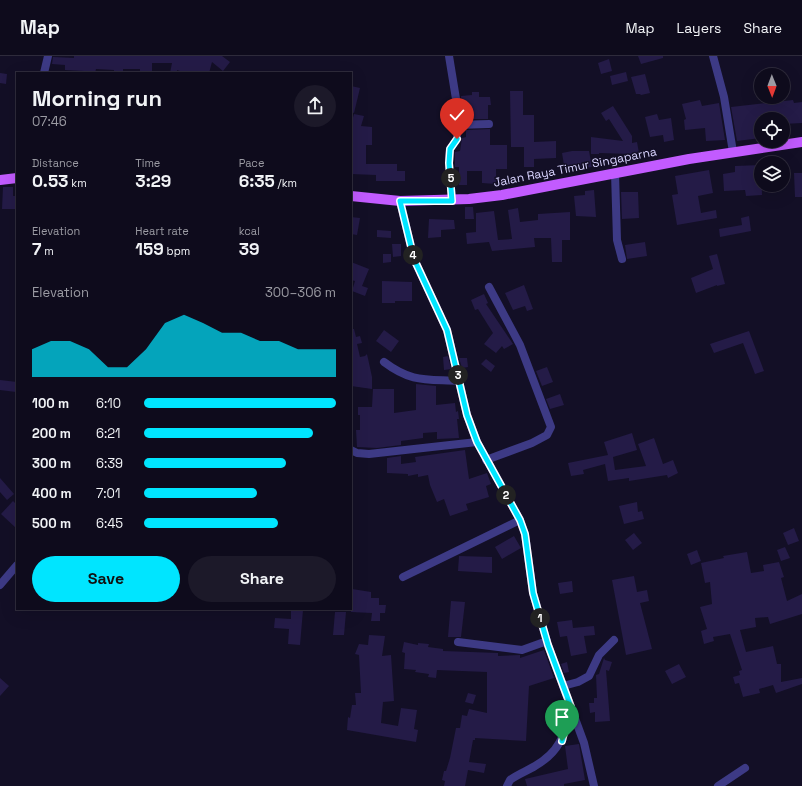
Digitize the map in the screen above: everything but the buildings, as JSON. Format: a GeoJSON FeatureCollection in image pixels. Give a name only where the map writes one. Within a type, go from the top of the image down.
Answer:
{"type":"FeatureCollection","features":[{"type":"Feature","properties":{"kind":"main road","name":"Jalan Raya Timur Singaparna"},"geometry":{"type":"LineString","coordinates":[[352,196],[405,201],[452,201],[502,195],[733,152],[802,142]]}},
{"type":"Feature","properties":{"kind":"main road"},"geometry":{"type":"LineString","coordinates":[[0,180],[16,178]]}},
{"type":"Feature","properties":{"kind":"street"},"geometry":{"type":"LineString","coordinates":[[44,72],[48,56]]}},
{"type":"Feature","properties":{"kind":"street"},"geometry":{"type":"LineString","coordinates":[[449,56],[457,106],[457,139],[450,149],[449,163],[452,201]]}},
{"type":"Feature","properties":{"kind":"street"},"geometry":{"type":"LineString","coordinates":[[713,56],[724,97],[733,152]]}},
{"type":"Feature","properties":{"kind":"street"},"geometry":{"type":"LineString","coordinates":[[457,125],[489,124]]}},
{"type":"Feature","properties":{"kind":"street"},"geometry":{"type":"LineString","coordinates":[[615,173],[617,240],[622,259]]}},
{"type":"Feature","properties":{"kind":"street"},"geometry":{"type":"LineString","coordinates":[[405,201],[414,259],[447,330],[467,415],[477,442],[520,520],[525,534],[533,593],[547,641],[584,744],[594,786]]}},
{"type":"Feature","properties":{"kind":"street"},"geometry":{"type":"LineString","coordinates":[[486,460],[532,444],[547,435],[551,427],[520,345],[489,287]]}},
{"type":"Feature","properties":{"kind":"street"},"geometry":{"type":"LineString","coordinates":[[384,362],[399,373],[411,378],[459,381]]}},
{"type":"Feature","properties":{"kind":"street"},"geometry":{"type":"LineString","coordinates":[[352,450],[357,453],[369,454],[477,442]]}},
{"type":"Feature","properties":{"kind":"street"},"geometry":{"type":"LineString","coordinates":[[403,577],[520,520]]}},
{"type":"Feature","properties":{"kind":"street"},"geometry":{"type":"LineString","coordinates":[[0,585],[16,565]]}},
{"type":"Feature","properties":{"kind":"street"},"geometry":{"type":"LineString","coordinates":[[563,686],[578,682],[589,676],[600,655],[614,640]]}},
{"type":"Feature","properties":{"kind":"street"},"geometry":{"type":"LineString","coordinates":[[458,642],[522,650],[547,641]]}},
{"type":"Feature","properties":{"kind":"street"},"geometry":{"type":"LineString","coordinates":[[507,786],[510,780],[548,759],[557,749],[562,741],[571,707]]}},
{"type":"Feature","properties":{"kind":"street"},"geometry":{"type":"LineString","coordinates":[[718,786],[746,768]]}},
{"type":"Feature","properties":{"kind":"route"},"geometry":{"type":"LineString","coordinates":[[457,139],[450,149],[449,163],[452,201],[400,201],[414,259],[447,330],[454,351],[457,374],[467,415],[477,442],[520,520],[525,534],[533,593],[548,645],[571,707],[562,741]]}}]}
